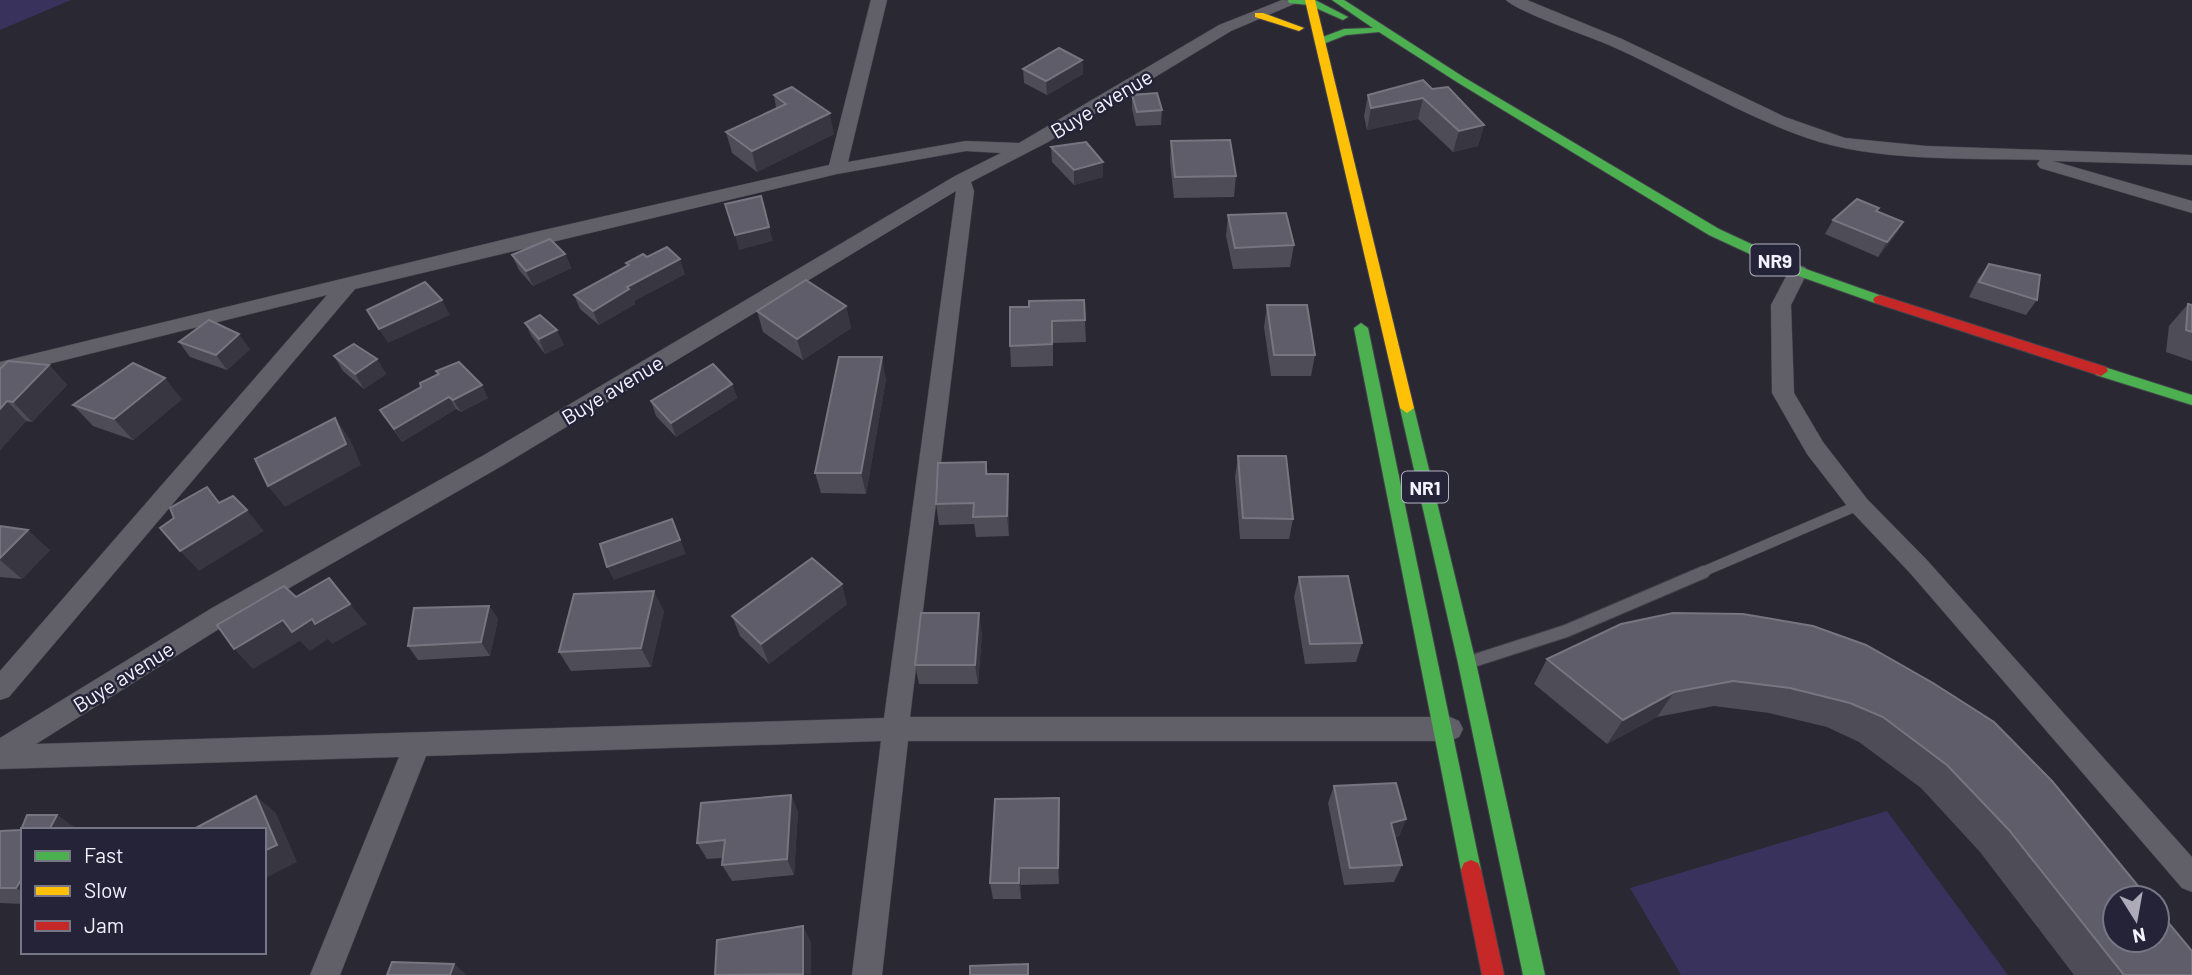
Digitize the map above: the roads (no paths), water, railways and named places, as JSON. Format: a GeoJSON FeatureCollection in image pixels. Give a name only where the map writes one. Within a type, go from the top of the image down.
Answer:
{"type":"FeatureCollection","features":[{"type":"Feature","properties":{"kind":"main road","name":"NR9"},"geometry":{"type":"LineString","coordinates":[[1293,0],[1310,1],[1394,39]]}},
{"type":"Feature","properties":{"kind":"main road"},"geometry":{"type":"LineString","coordinates":[[1293,0],[1303,48]]}},
{"type":"Feature","properties":{"kind":"main road","name":"NR9"},"geometry":{"type":"LineString","coordinates":[[1337,0],[1394,39],[1692,220],[1798,271],[1888,303],[2192,400]]}},
{"type":"Feature","properties":{"kind":"main road","name":"NR1"},"geometry":{"type":"LineString","coordinates":[[1310,1],[1449,663],[1444,729],[1493,975]]}},
{"type":"Feature","properties":{"kind":"main road"},"geometry":{"type":"LineString","coordinates":[[1259,8],[1299,28]]}},
{"type":"Feature","properties":{"kind":"main road"},"geometry":{"type":"LineString","coordinates":[[1319,42],[1344,32],[1374,32]]}},
{"type":"Feature","properties":{"kind":"main road"},"geometry":{"type":"LineString","coordinates":[[1312,92],[1331,92]]}},
{"type":"Feature","properties":{"kind":"main road","name":"NR1"},"geometry":{"type":"LineString","coordinates":[[1357,310],[1449,663],[1481,729],[1534,975]]}},
{"type":"Feature","properties":{"kind":"street"},"geometry":{"type":"LineString","coordinates":[[837,169],[879,0]]}},
{"type":"Feature","properties":{"kind":"street"},"geometry":{"type":"LineString","coordinates":[[1259,8],[1293,0]]}},
{"type":"Feature","properties":{"kind":"street"},"geometry":{"type":"LineString","coordinates":[[1514,0],[1616,42],[1779,121],[1814,135],[1878,148],[2024,156],[2192,160]]}},
{"type":"Feature","properties":{"kind":"street","name":"Buye avenue"},"geometry":{"type":"LineString","coordinates":[[0,752],[220,615],[492,461],[961,180],[1022,148],[1259,8]]}},
{"type":"Feature","properties":{"kind":"street"},"geometry":{"type":"LineString","coordinates":[[0,369],[349,283],[837,169],[966,146],[1022,148]]}},
{"type":"Feature","properties":{"kind":"street"},"geometry":{"type":"LineString","coordinates":[[2024,156],[2192,207]]}},
{"type":"Feature","properties":{"kind":"street"},"geometry":{"type":"LineString","coordinates":[[867,975],[965,191],[961,180]]}},
{"type":"Feature","properties":{"kind":"street"},"geometry":{"type":"LineString","coordinates":[[1798,271],[1781,305],[1783,393],[1815,449],[1859,505],[1918,566],[2192,878]]}},
{"type":"Feature","properties":{"kind":"street"},"geometry":{"type":"LineString","coordinates":[[0,689],[349,283]]}},
{"type":"Feature","properties":{"kind":"street"},"geometry":{"type":"LineString","coordinates":[[0,758],[896,729],[1481,729]]}},
{"type":"Feature","properties":{"kind":"street"},"geometry":{"type":"LineString","coordinates":[[325,975],[416,745]]}},
{"type":"Feature","properties":{"kind":"lane"},"geometry":{"type":"LineString","coordinates":[[1449,663],[1566,631],[1859,505]]}}]}
